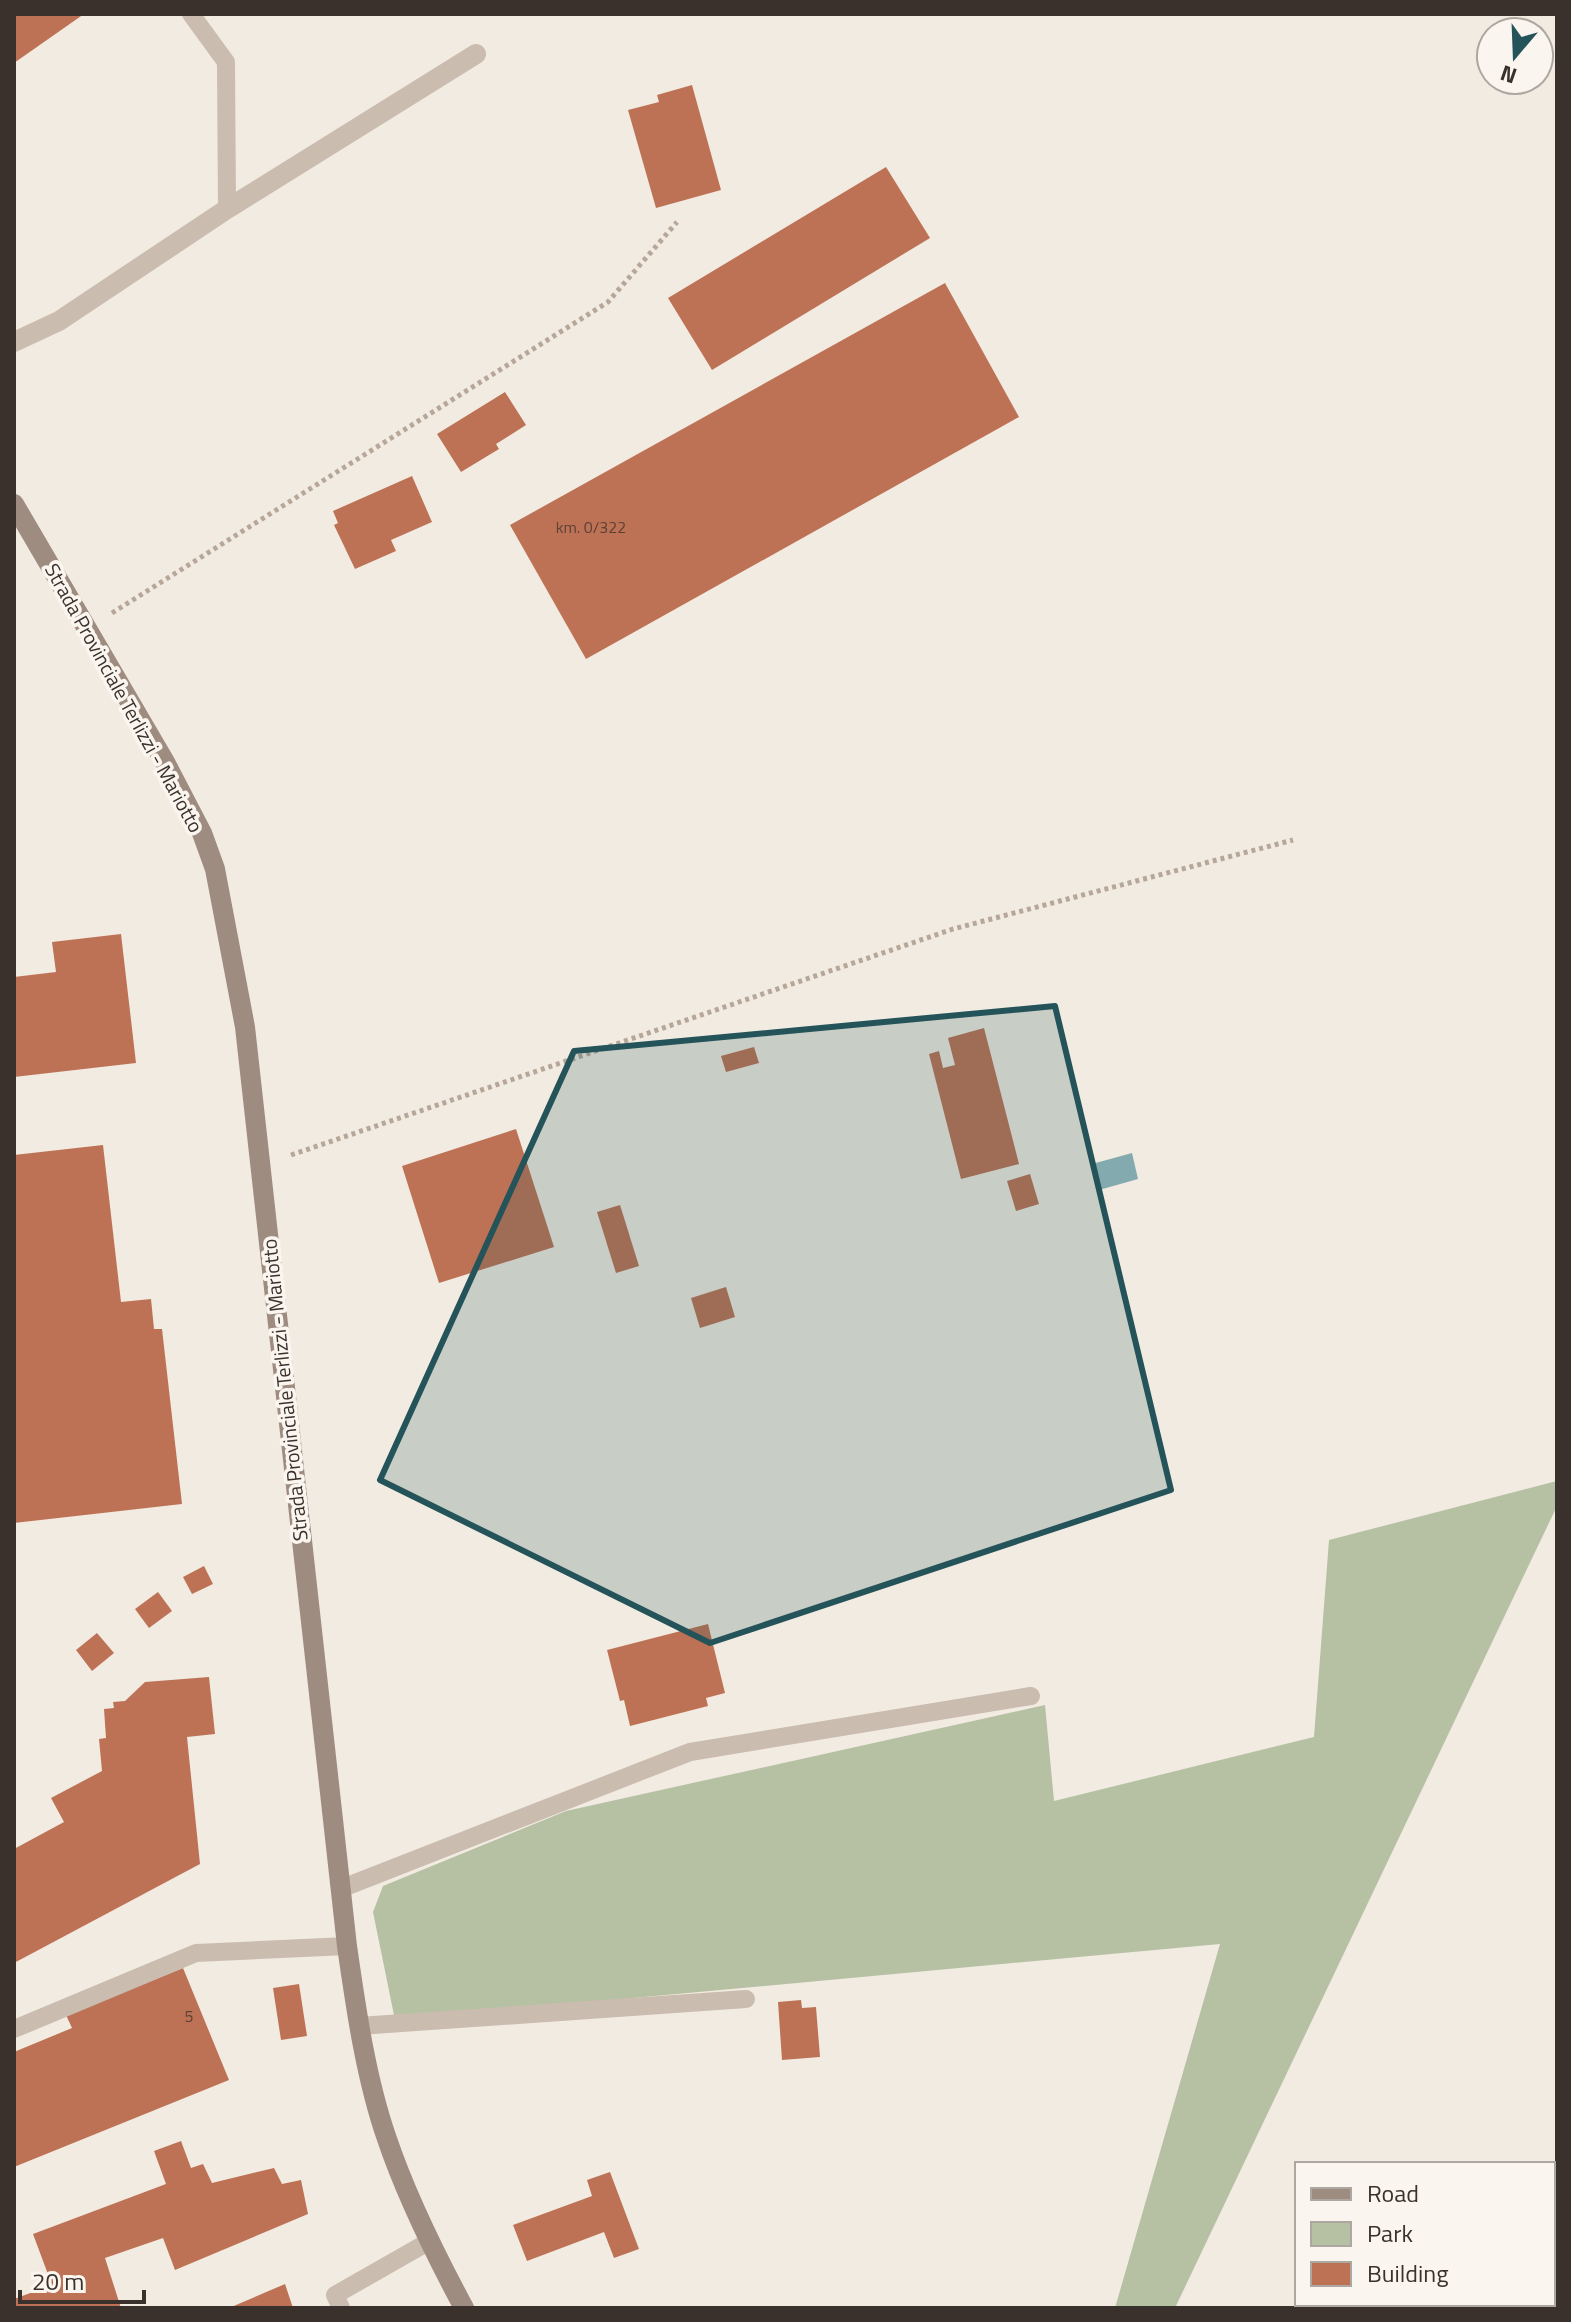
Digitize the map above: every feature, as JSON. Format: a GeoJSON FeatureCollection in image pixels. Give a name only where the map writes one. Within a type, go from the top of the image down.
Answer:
{"type":"FeatureCollection","features":[{"type":"Feature","properties":{"kind":"main road","name":"Strada Provinciale Terlizzi - Mariotto"},"geometry":{"type":"LineString","coordinates":[[14,504],[165,762],[202,833],[215,869],[245,1027],[340,1889],[359,2026],[386,2138],[428,2242],[464,2308]]}},
{"type":"Feature","properties":{"kind":"street"},"geometry":{"type":"LineString","coordinates":[[14,342],[59,321],[227,209],[476,54]]}},
{"type":"Feature","properties":{"kind":"lane"},"geometry":{"type":"LineString","coordinates":[[191,14],[226,62],[227,209]]}},
{"type":"Feature","properties":{"kind":"lane"},"geometry":{"type":"LineString","coordinates":[[340,1889],[690,1752],[1031,1696]]}},
{"type":"Feature","properties":{"kind":"lane"},"geometry":{"type":"LineString","coordinates":[[14,2029],[196,1953],[347,1946]]}},
{"type":"Feature","properties":{"kind":"lane"},"geometry":{"type":"LineString","coordinates":[[359,2026],[746,1999]]}},
{"type":"Feature","properties":{"kind":"lane"},"geometry":{"type":"LineString","coordinates":[[341,2308],[335,2295],[428,2242]]}},
{"type":"Feature","properties":{"kind":"path"},"geometry":{"type":"LineString","coordinates":[[88,629],[608,302],[677,222]]}},
{"type":"Feature","properties":{"kind":"path"},"geometry":{"type":"LineString","coordinates":[[260,1166],[953,929],[1293,840]]}},
{"type":"Feature","properties":{"kind":"highlighted area"},"geometry":{"type":"Polygon","coordinates":[[[1055,1006],[1171,1490],[710,1643],[380,1480],[574,1051],[1055,1006]]]}},
{"type":"Feature","properties":{"kind":"green space"},"geometry":{"type":"Polygon","coordinates":[[[1557,1481],[1557,1506],[1175,2308],[1115,2308],[1220,1944],[395,2020],[373,1912],[383,1886],[566,1811],[1045,1705],[1054,1801],[1314,1737],[1329,1540],[1557,1481]]]}},
{"type":"Feature","properties":{"kind":"water"},"geometry":{"type":"Polygon","coordinates":[[[1132,1153],[1138,1179],[1099,1190],[1092,1164],[1132,1153]]]}},
{"type":"Feature","properties":{"kind":"building"},"geometry":{"type":"Polygon","coordinates":[[[14,14],[84,14],[14,63],[14,14]]]}},
{"type":"Feature","properties":{"kind":"building"},"geometry":{"type":"Polygon","coordinates":[[[692,85],[721,190],[656,208],[628,110],[659,102],[657,95],[692,85]]]}},
{"type":"Feature","properties":{"kind":"building"},"geometry":{"type":"Polygon","coordinates":[[[886,167],[930,238],[712,370],[668,298],[886,167]]]}},
{"type":"Feature","properties":{"kind":"building"},"geometry":{"type":"Polygon","coordinates":[[[945,283],[1019,417],[586,659],[510,525],[945,283]]]}},
{"type":"Feature","properties":{"kind":"building"},"geometry":{"type":"Polygon","coordinates":[[[505,392],[526,425],[496,444],[499,449],[461,472],[437,434],[505,392]]]}},
{"type":"Feature","properties":{"kind":"building"},"geometry":{"type":"Polygon","coordinates":[[[412,476],[432,522],[391,540],[396,551],[355,569],[334,525],[338,523],[333,511],[412,476]]]}},
{"type":"Feature","properties":{"kind":"building"},"geometry":{"type":"Polygon","coordinates":[[[121,934],[136,1063],[14,1077],[14,977],[56,972],[52,942],[121,934]]]}},
{"type":"Feature","properties":{"kind":"building"},"geometry":{"type":"Polygon","coordinates":[[[984,1028],[1019,1164],[961,1179],[929,1054],[939,1051],[943,1068],[955,1065],[948,1038],[984,1028]]]}},
{"type":"Feature","properties":{"kind":"building"},"geometry":{"type":"Polygon","coordinates":[[[754,1047],[759,1063],[726,1072],[721,1056],[754,1047]]]}},
{"type":"Feature","properties":{"kind":"building"},"geometry":{"type":"Polygon","coordinates":[[[516,1129],[554,1247],[439,1283],[402,1166],[516,1129]]]}},
{"type":"Feature","properties":{"kind":"building"},"geometry":{"type":"Polygon","coordinates":[[[103,1145],[121,1302],[151,1299],[154,1329],[162,1329],[182,1504],[14,1523],[14,1155],[103,1145]]]}},
{"type":"Feature","properties":{"kind":"building"},"geometry":{"type":"Polygon","coordinates":[[[1030,1174],[1039,1204],[1016,1211],[1007,1181],[1030,1174]]]}},
{"type":"Feature","properties":{"kind":"building"},"geometry":{"type":"Polygon","coordinates":[[[620,1205],[639,1266],[616,1273],[597,1212],[620,1205]]]}},
{"type":"Feature","properties":{"kind":"building"},"geometry":{"type":"Polygon","coordinates":[[[726,1287],[735,1317],[700,1328],[691,1298],[726,1287]]]}},
{"type":"Feature","properties":{"kind":"building"},"geometry":{"type":"Polygon","coordinates":[[[204,1566],[213,1584],[192,1594],[183,1577],[204,1566]]]}},
{"type":"Feature","properties":{"kind":"building"},"geometry":{"type":"Polygon","coordinates":[[[158,1592],[172,1611],[149,1628],[135,1609],[158,1592]]]}},
{"type":"Feature","properties":{"kind":"building"},"geometry":{"type":"Polygon","coordinates":[[[708,1624],[725,1693],[706,1698],[708,1706],[630,1726],[607,1650],[708,1624]]]}},
{"type":"Feature","properties":{"kind":"building"},"geometry":{"type":"Polygon","coordinates":[[[97,1633],[114,1653],[92,1671],[76,1650],[97,1633]]]}},
{"type":"Feature","properties":{"kind":"building"},"geometry":{"type":"Polygon","coordinates":[[[209,1677],[215,1734],[187,1737],[200,1864],[14,1963],[14,1849],[64,1822],[51,1798],[102,1771],[99,1739],[106,1738],[104,1709],[114,1708],[113,1702],[125,1701],[145,1682],[209,1677]]]}},
{"type":"Feature","properties":{"kind":"building"},"geometry":{"type":"Polygon","coordinates":[[[183,1968],[229,2080],[14,2167],[14,2052],[72,2028],[66,2015],[183,1968]]]}},
{"type":"Feature","properties":{"kind":"building"},"geometry":{"type":"Polygon","coordinates":[[[299,1984],[307,2036],[281,2040],[273,1988],[299,1984]]]}},
{"type":"Feature","properties":{"kind":"building"},"geometry":{"type":"Polygon","coordinates":[[[801,2000],[802,2008],[816,2007],[820,2057],[782,2060],[778,2002],[801,2000]]]}},
{"type":"Feature","properties":{"kind":"building"},"geometry":{"type":"Polygon","coordinates":[[[181,2141],[191,2168],[203,2164],[212,2183],[274,2168],[282,2184],[301,2180],[308,2214],[175,2270],[163,2238],[105,2258],[121,2308],[14,2308],[14,2299],[52,2285],[33,2234],[166,2184],[154,2151],[181,2141]]]}},
{"type":"Feature","properties":{"kind":"building"},"geometry":{"type":"Polygon","coordinates":[[[610,2172],[639,2249],[614,2258],[604,2232],[527,2261],[513,2225],[592,2196],[587,2180],[610,2172]]]}},
{"type":"Feature","properties":{"kind":"building"},"geometry":{"type":"Polygon","coordinates":[[[1557,2202],[1557,2308],[1452,2308],[1555,2306],[1557,2202]]]}},
{"type":"Feature","properties":{"kind":"building"},"geometry":{"type":"Polygon","coordinates":[[[285,2284],[293,2308],[229,2308],[285,2284]]]}}]}
